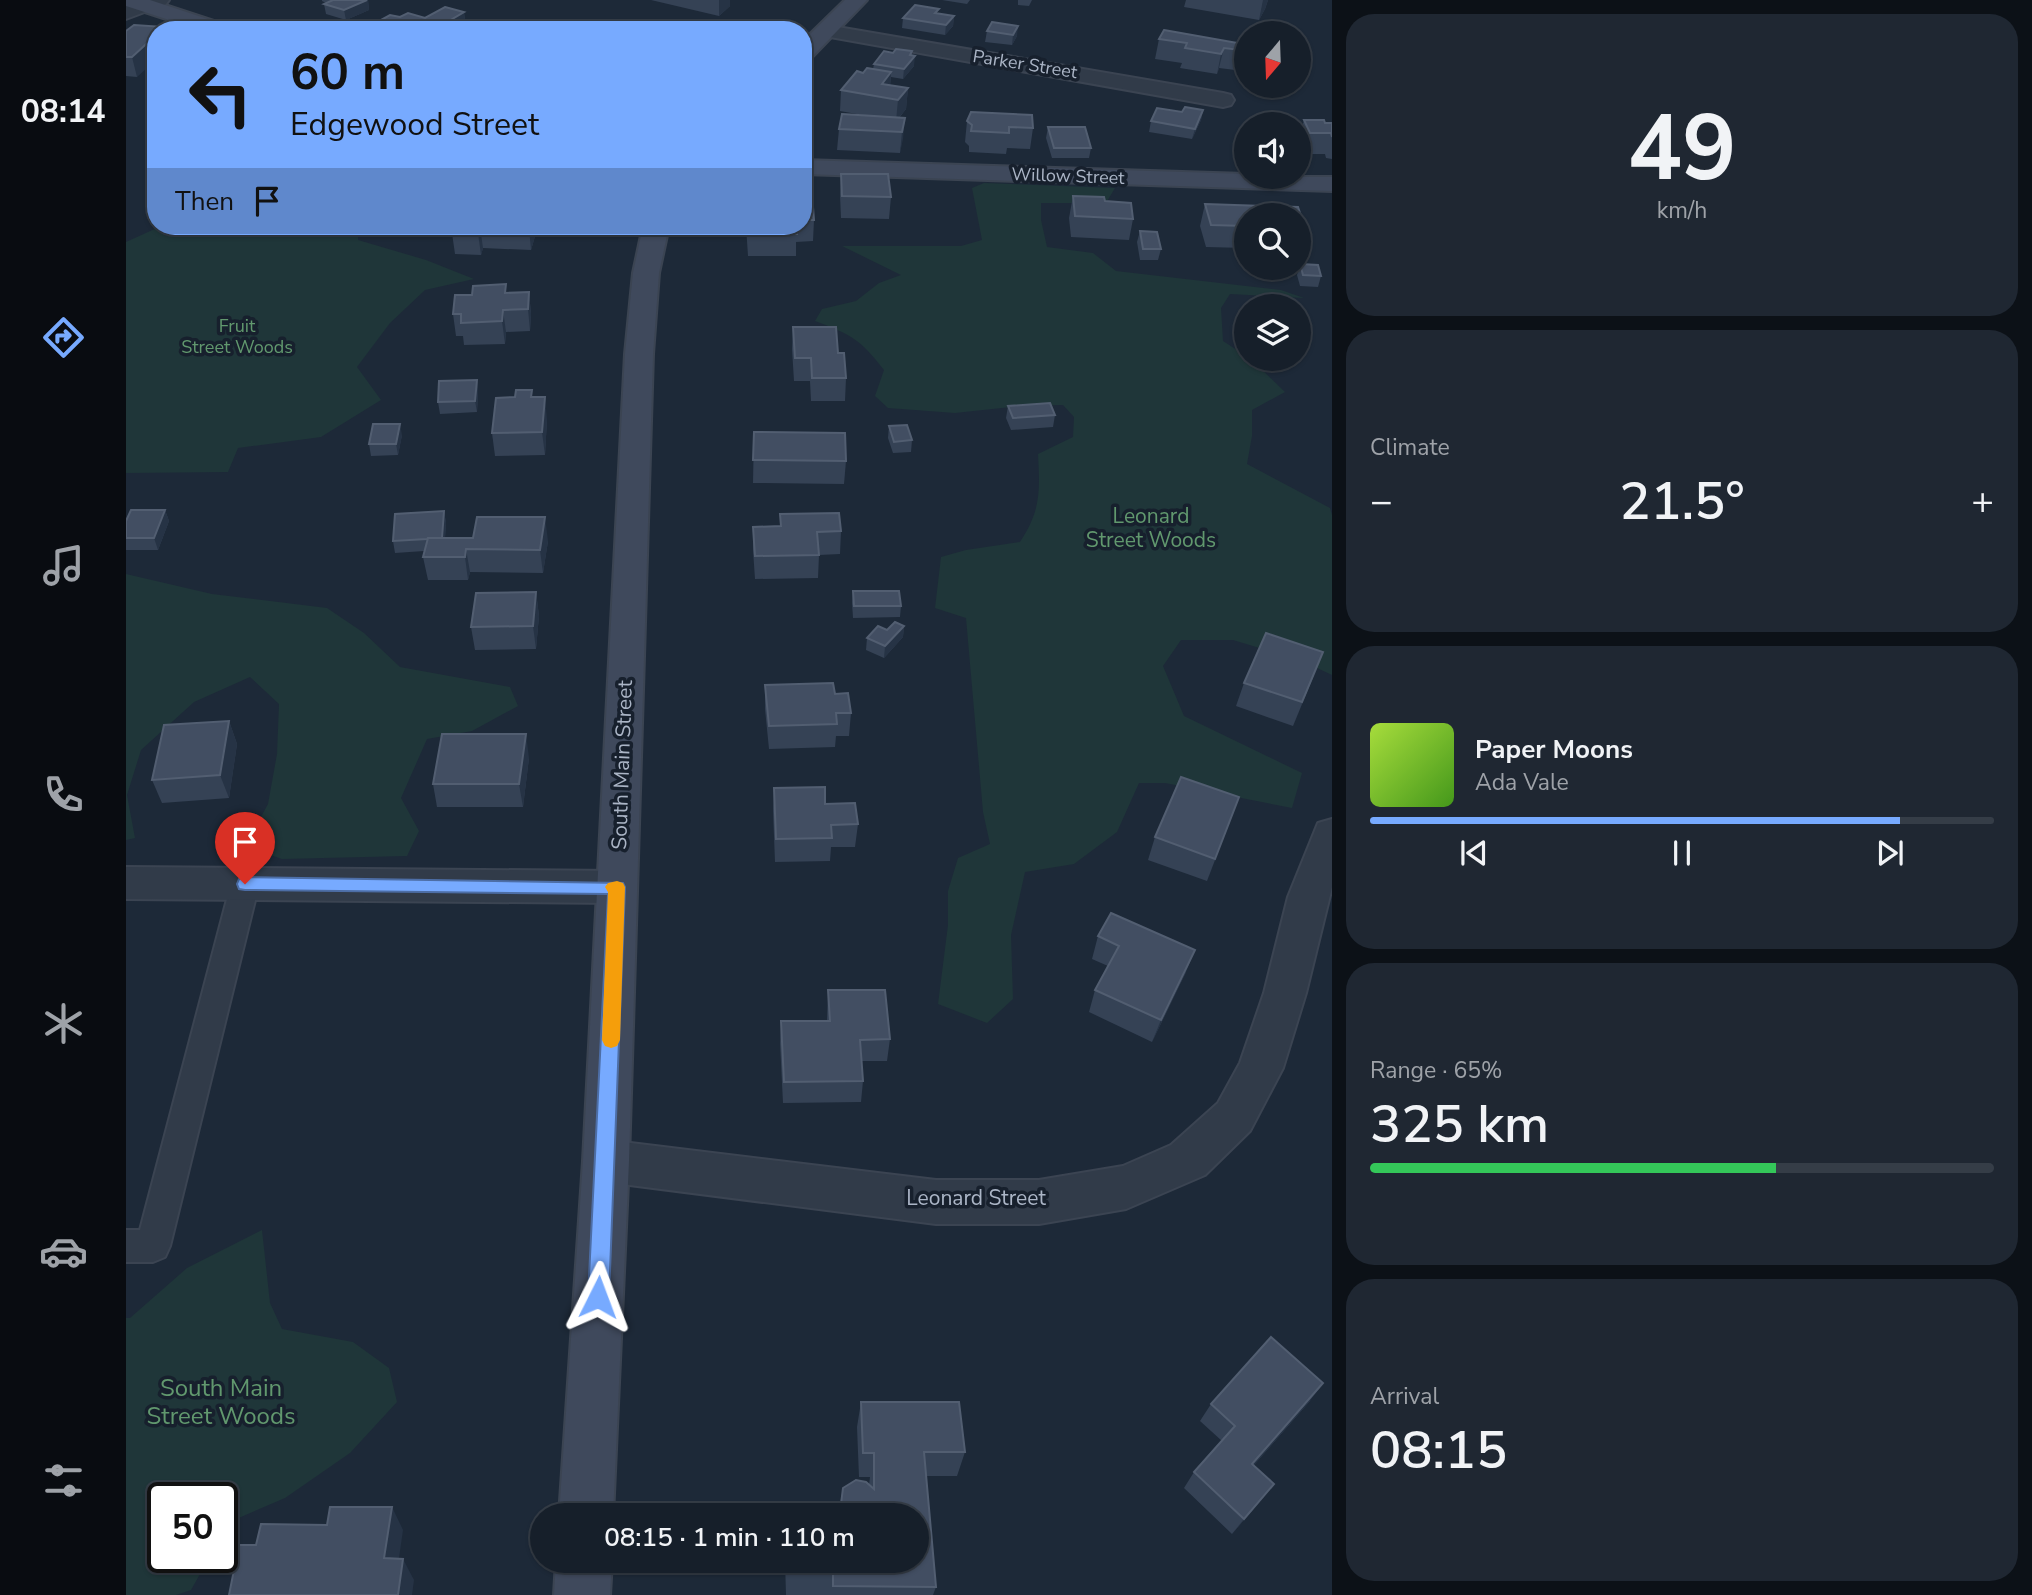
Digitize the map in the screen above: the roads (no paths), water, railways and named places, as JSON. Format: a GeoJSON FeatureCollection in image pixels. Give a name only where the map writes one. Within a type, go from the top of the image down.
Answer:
{"type":"FeatureCollection","features":[{"type":"Feature","properties":{"kind":"main road"},"geometry":{"type":"LineString","coordinates":[[812,44],[857,0]]}},
{"type":"Feature","properties":{"kind":"main road"},"geometry":{"type":"LineString","coordinates":[[140,5],[192,21]]}},
{"type":"Feature","properties":{"kind":"main road","name":"Willow Street"},"geometry":{"type":"LineString","coordinates":[[812,167],[1332,184]]}},
{"type":"Feature","properties":{"kind":"main road","name":"South Main Street"},"geometry":{"type":"LineString","coordinates":[[587,1503],[606,1161],[639,354],[646,273],[654,235]]}},
{"type":"Feature","properties":{"kind":"main road"},"geometry":{"type":"LineString","coordinates":[[582,1595],[583,1573]]}},
{"type":"Feature","properties":{"kind":"street","name":"Parker Street"},"geometry":{"type":"LineString","coordinates":[[826,31],[1223,100]]}},
{"type":"Feature","properties":{"kind":"street","name":"Leonard Street"},"geometry":{"type":"LineString","coordinates":[[606,1161],[936,1202],[1039,1202],[1126,1187],[1188,1160],[1234,1117],[1261,1068],[1285,993],[1308,897],[1332,834]]}},
{"type":"Feature","properties":{"kind":"street"},"geometry":{"type":"LineString","coordinates":[[126,883],[617,887]]}},
{"type":"Feature","properties":{"kind":"lane"},"geometry":{"type":"LineString","coordinates":[[126,1246],[153,1247],[245,884]]}},
{"type":"Feature","properties":{"kind":"park label","name":"Fruit Street Woods"},"geometry":{"type":"Point","coordinates":[237,336]}},
{"type":"Feature","properties":{"kind":"park label","name":"Leonard Street Woods"},"geometry":{"type":"Point","coordinates":[1151,528]}},
{"type":"Feature","properties":{"kind":"park label","name":"South Main Street Woods"},"geometry":{"type":"Point","coordinates":[221,1402]}}]}
